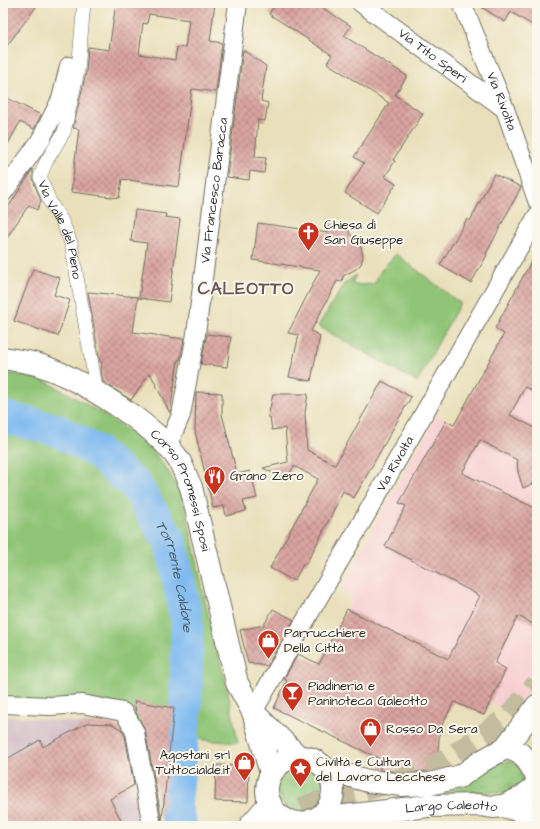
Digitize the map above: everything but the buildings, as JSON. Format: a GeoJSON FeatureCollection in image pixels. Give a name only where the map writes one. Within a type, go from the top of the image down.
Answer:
{"type":"FeatureCollection","features":[{"type":"Feature","properties":{"kind":"street","name":"Via Valle del Pieno"},"geometry":{"type":"LineString","coordinates":[[84,3],[78,71],[64,132],[46,162],[40,177],[50,202],[62,221],[71,243],[97,393]]}},
{"type":"Feature","properties":{"kind":"street","name":"Via Francesco Baracca"},"geometry":{"type":"LineString","coordinates":[[168,447],[181,415],[196,334],[238,3]]}},
{"type":"Feature","properties":{"kind":"street","name":"Via Tito Speri"},"geometry":{"type":"LineString","coordinates":[[361,3],[505,109]]}},
{"type":"Feature","properties":{"kind":"street","name":"Via Rivolta"},"geometry":{"type":"LineString","coordinates":[[462,3],[505,109],[537,200]]}},
{"type":"Feature","properties":{"kind":"street"},"geometry":{"type":"LineString","coordinates":[[3,193],[40,141],[60,99],[69,66]]}},
{"type":"Feature","properties":{"kind":"street","name":"Via Rivolta"},"geometry":{"type":"LineString","coordinates":[[253,712],[537,216]]}},
{"type":"Feature","properties":{"kind":"street","name":"Corso Promessi Sposi"},"geometry":{"type":"LineString","coordinates":[[3,358],[35,364],[59,373],[97,393],[150,429],[168,447],[180,462],[191,487],[236,683],[253,712],[271,773]]}},
{"type":"Feature","properties":{"kind":"street"},"geometry":{"type":"LineString","coordinates":[[3,704],[50,706],[82,704],[123,712],[136,732],[152,826]]}},
{"type":"Feature","properties":{"kind":"street"},"geometry":{"type":"LineString","coordinates":[[537,706],[505,748],[518,751],[525,757],[537,777]]}},
{"type":"Feature","properties":{"kind":"street","name":"Corso Promessi Sposi"},"geometry":{"type":"LineString","coordinates":[[253,712],[298,756]]}},
{"type":"Feature","properties":{"kind":"street","name":"Largo Caleotto"},"geometry":{"type":"LineString","coordinates":[[298,756],[313,759],[326,769],[368,781],[403,786],[430,784],[461,776],[482,761],[505,748]]}},
{"type":"Feature","properties":{"kind":"street"},"geometry":{"type":"LineString","coordinates":[[250,826],[270,802],[267,792],[271,773],[278,765],[287,759],[298,756]]}},
{"type":"Feature","properties":{"kind":"street"},"geometry":{"type":"LineString","coordinates":[[303,823],[322,814],[328,807],[332,796],[333,785],[326,769]]}},
{"type":"Feature","properties":{"kind":"street","name":"Largo Caleotto"},"geometry":{"type":"LineString","coordinates":[[270,802],[278,814],[283,818],[303,823],[428,806],[503,806],[521,798],[537,785]]}},
{"type":"Feature","properties":{"kind":"street"},"geometry":{"type":"LineString","coordinates":[[503,806],[537,815]]}},
{"type":"Feature","properties":{"kind":"shaded area"},"geometry":{"type":"Polygon","coordinates":[[[537,251],[537,683],[509,712],[423,665],[319,664],[353,597],[341,590],[383,510],[437,415],[454,425],[504,334],[495,328],[537,251]]]}},
{"type":"Feature","properties":{"kind":"shaded area"},"geometry":{"type":"Polygon","coordinates":[[[3,715],[80,723],[112,724],[122,730],[127,739],[137,784],[142,826],[3,826],[3,715]]]}},
{"type":"Feature","properties":{"kind":"green space"},"geometry":{"type":"Polygon","coordinates":[[[396,254],[460,303],[417,382],[318,326],[345,283],[356,275],[352,283],[356,285],[374,284],[382,269],[396,254]]]}},
{"type":"Feature","properties":{"kind":"green space"},"geometry":{"type":"Polygon","coordinates":[[[3,373],[22,375],[47,382],[106,416],[131,433],[155,454],[170,474],[181,494],[188,520],[208,614],[228,692],[238,743],[182,738],[171,735],[133,731],[128,719],[3,697],[3,373]]]}},
{"type":"Feature","properties":{"kind":"green space"},"geometry":{"type":"Polygon","coordinates":[[[507,761],[515,764],[521,771],[522,783],[518,790],[508,794],[483,792],[442,794],[443,792],[468,783],[498,764],[507,761]]]}},
{"type":"Feature","properties":{"kind":"green space"},"geometry":{"type":"Polygon","coordinates":[[[306,762],[311,763],[319,769],[325,777],[325,797],[319,805],[311,811],[296,812],[291,811],[283,805],[277,797],[276,782],[277,777],[283,769],[291,763],[306,762]]]}},
{"type":"Feature","properties":{"kind":"green space"},"geometry":{"type":"Polygon","coordinates":[[[520,821],[537,826],[503,826],[504,822],[520,821]]]}},
{"type":"Feature","properties":{"kind":"waterway","name":"Torrente Caldone"},"geometry":{"type":"LineString","coordinates":[[3,417],[57,430],[97,452],[136,486],[171,543],[187,622],[186,702],[175,807],[181,826]]}},
{"type":"Feature","properties":{"kind":"tunnel"},"geometry":{"type":"LineString","coordinates":[[274,826],[290,814],[312,804],[379,786],[431,769],[470,744],[509,716],[537,684]]}},
{"type":"Feature","properties":{"kind":"place","name":"Chiesa di San Giuseppe"},"geometry":{"type":"Point","coordinates":[308,252]}},
{"type":"Feature","properties":{"kind":"place","name":"Grano Zero"},"geometry":{"type":"Point","coordinates":[215,496]}},
{"type":"Feature","properties":{"kind":"place","name":"Parrucchiere Della Città"},"geometry":{"type":"Point","coordinates":[268,660]}},
{"type":"Feature","properties":{"kind":"place","name":"Piadineria e Paninoteca Galeotto"},"geometry":{"type":"Point","coordinates":[293,712]}},
{"type":"Feature","properties":{"kind":"place","name":"Rosso Da Sera"},"geometry":{"type":"Point","coordinates":[370,748]}},
{"type":"Feature","properties":{"kind":"place","name":"Agostani srl Tuttocialde.it"},"geometry":{"type":"Point","coordinates":[245,782]}},
{"type":"Feature","properties":{"kind":"place","name":"Civiltà e Cultura del Lavoro Lecchese"},"geometry":{"type":"Point","coordinates":[301,788]}},
{"type":"Feature","properties":{"kind":"district","name":"CALEOTTO"},"geometry":{"type":"Point","coordinates":[246,289]}}]}
